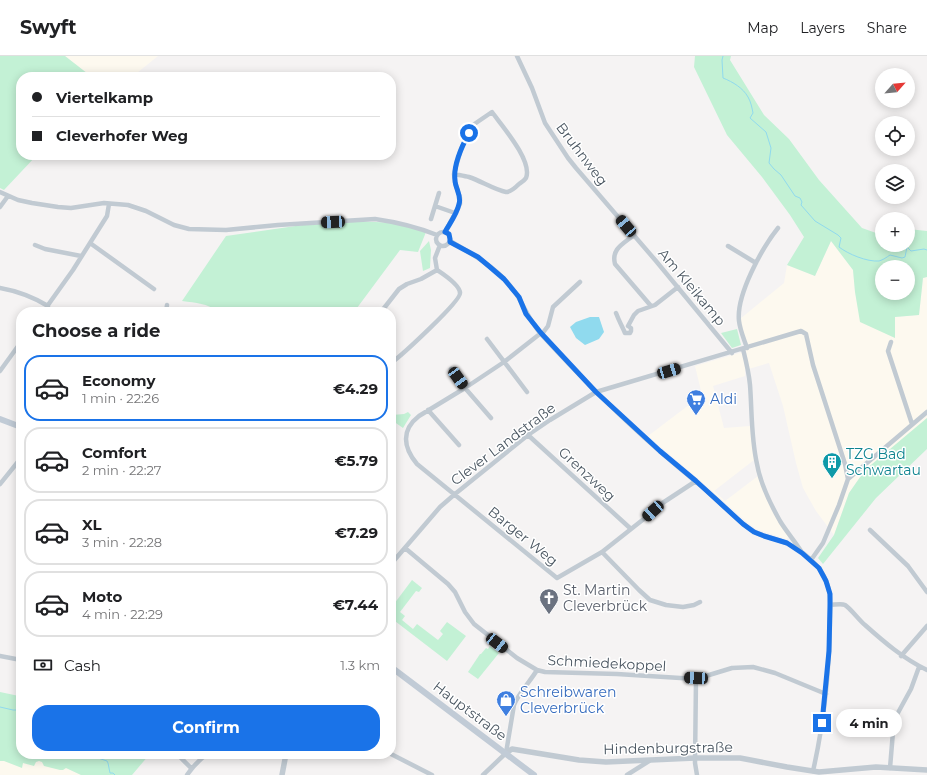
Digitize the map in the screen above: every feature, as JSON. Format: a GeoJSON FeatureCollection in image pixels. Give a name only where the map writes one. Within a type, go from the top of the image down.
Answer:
{"type":"FeatureCollection","features":[{"type":"Feature","properties":{"kind":"main road"},"geometry":{"type":"LineString","coordinates":[[0,419],[16,425]]}},
{"type":"Feature","properties":{"kind":"main road","name":"Hauptstraße"},"geometry":{"type":"LineString","coordinates":[[396,671],[534,775]]}},
{"type":"Feature","properties":{"kind":"street","name":"Bruhnweg"},"geometry":{"type":"LineString","coordinates":[[517,56],[532,88],[545,122],[568,158],[634,236]]}},
{"type":"Feature","properties":{"kind":"street"},"geometry":{"type":"LineString","coordinates":[[445,232],[460,204],[454,174],[461,149],[473,125],[492,112],[520,151],[527,170],[524,180],[510,192],[506,192],[469,177],[454,174]]}},
{"type":"Feature","properties":{"kind":"street"},"geometry":{"type":"LineString","coordinates":[[0,192],[32,203],[58,207],[71,208],[104,204],[128,205],[137,207],[174,225],[189,229],[226,230],[375,219],[420,228],[437,235],[445,232],[449,234],[450,242]]}},
{"type":"Feature","properties":{"kind":"street"},"geometry":{"type":"LineString","coordinates":[[431,219],[439,194]]}},
{"type":"Feature","properties":{"kind":"street"},"geometry":{"type":"LineString","coordinates":[[0,206],[8,196]]}},
{"type":"Feature","properties":{"kind":"street"},"geometry":{"type":"LineString","coordinates":[[0,288],[21,293],[48,306],[107,216],[109,204]]}},
{"type":"Feature","properties":{"kind":"street"},"geometry":{"type":"LineString","coordinates":[[435,206],[455,213]]}},
{"type":"Feature","properties":{"kind":"street"},"geometry":{"type":"LineString","coordinates":[[778,228],[760,253],[747,282],[740,302],[738,320],[745,348],[750,384],[752,428],[760,477],[765,491],[780,521],[795,540],[802,553]]}},
{"type":"Feature","properties":{"kind":"street"},"geometry":{"type":"LineString","coordinates":[[437,235],[437,242],[440,245]]}},
{"type":"Feature","properties":{"kind":"street","name":"Am Kleikamp"},"geometry":{"type":"LineString","coordinates":[[634,236],[732,353]]}},
{"type":"Feature","properties":{"kind":"street"},"geometry":{"type":"LineString","coordinates":[[634,236],[615,251],[613,258],[615,264],[651,306]]}},
{"type":"Feature","properties":{"kind":"street"},"geometry":{"type":"LineString","coordinates":[[90,242],[154,289]]}},
{"type":"Feature","properties":{"kind":"street"},"geometry":{"type":"LineString","coordinates":[[440,245],[445,246],[450,242]]}},
{"type":"Feature","properties":{"kind":"street"},"geometry":{"type":"LineString","coordinates":[[450,242],[478,257],[504,279],[519,297],[526,314],[541,333],[596,392],[660,451],[754,532],[787,543],[811,560],[819,568],[826,581],[830,594],[829,651],[821,735],[813,773]]}},
{"type":"Feature","properties":{"kind":"street"},"geometry":{"type":"LineString","coordinates":[[35,245],[45,249],[81,256]]}},
{"type":"Feature","properties":{"kind":"street"},"geometry":{"type":"LineString","coordinates":[[396,359],[460,297],[458,287],[437,270],[435,258],[440,245]]}},
{"type":"Feature","properties":{"kind":"street"},"geometry":{"type":"LineString","coordinates":[[728,246],[756,263]]}},
{"type":"Feature","properties":{"kind":"street"},"geometry":{"type":"LineString","coordinates":[[384,307],[399,289],[407,284],[421,280],[437,270]]}},
{"type":"Feature","properties":{"kind":"street"},"geometry":{"type":"LineString","coordinates":[[455,494],[417,464],[411,456],[406,445],[406,435],[412,421],[504,362],[541,333],[548,326],[553,307],[580,282]]}},
{"type":"Feature","properties":{"kind":"street"},"geometry":{"type":"LineString","coordinates":[[616,312],[621,326],[626,327],[638,311],[655,305],[678,287]]}},
{"type":"Feature","properties":{"kind":"street","name":"Clever Landstraße"},"geometry":{"type":"LineString","coordinates":[[396,558],[440,507],[455,494],[528,435],[596,392],[732,353],[801,331],[806,334],[813,365],[845,464],[848,479]]}},
{"type":"Feature","properties":{"kind":"street"},"geometry":{"type":"LineString","coordinates":[[487,339],[527,392]]}},
{"type":"Feature","properties":{"kind":"street"},"geometry":{"type":"LineString","coordinates":[[890,342],[888,351],[912,424]]}},
{"type":"Feature","properties":{"kind":"street"},"geometry":{"type":"LineString","coordinates":[[0,371],[16,349]]}},
{"type":"Feature","properties":{"kind":"street"},"geometry":{"type":"LineString","coordinates":[[451,369],[491,418]]}},
{"type":"Feature","properties":{"kind":"street"},"geometry":{"type":"LineString","coordinates":[[428,410],[459,445]]}},
{"type":"Feature","properties":{"kind":"street"},"geometry":{"type":"LineString","coordinates":[[811,560],[824,543],[848,479],[927,412]]}},
{"type":"Feature","properties":{"kind":"street","name":"Grenzweg"},"geometry":{"type":"LineString","coordinates":[[528,435],[631,529]]}},
{"type":"Feature","properties":{"kind":"street"},"geometry":{"type":"LineString","coordinates":[[0,484],[16,465]]}},
{"type":"Feature","properties":{"kind":"street","name":"Barger Weg"},"geometry":{"type":"LineString","coordinates":[[455,494],[557,578],[602,552],[661,504],[696,481]]}},
{"type":"Feature","properties":{"kind":"street"},"geometry":{"type":"LineString","coordinates":[[870,530],[908,566],[927,592]]}},
{"type":"Feature","properties":{"kind":"street","name":"Schmiedekoppel"},"geometry":{"type":"LineString","coordinates":[[405,548],[448,584],[454,592],[464,612],[474,624],[517,658],[537,670],[545,672],[696,678],[736,667],[753,667],[775,673],[826,694]]}},
{"type":"Feature","properties":{"kind":"street"},"geometry":{"type":"LineString","coordinates":[[602,552],[650,600],[666,605],[683,607],[700,602]]}},
{"type":"Feature","properties":{"kind":"street"},"geometry":{"type":"LineString","coordinates":[[830,605],[845,605],[864,624],[901,656],[927,670]]}},
{"type":"Feature","properties":{"kind":"street"},"geometry":{"type":"LineString","coordinates":[[901,656],[927,626]]}},
{"type":"Feature","properties":{"kind":"street"},"geometry":{"type":"LineString","coordinates":[[0,656],[16,659]]}},
{"type":"Feature","properties":{"kind":"street"},"geometry":{"type":"LineString","coordinates":[[890,768],[894,720],[911,689],[919,667]]}},
{"type":"Feature","properties":{"kind":"street"},"geometry":{"type":"LineString","coordinates":[[483,775],[506,753],[514,705],[537,670]]}},
{"type":"Feature","properties":{"kind":"street"},"geometry":{"type":"LineString","coordinates":[[696,678],[695,763],[697,775]]}},
{"type":"Feature","properties":{"kind":"street","name":"Hindenburgstraße"},"geometry":{"type":"LineString","coordinates":[[506,753],[512,749],[579,760],[606,762],[695,758],[740,758],[813,773],[861,768],[927,770]]}},
{"type":"Feature","properties":{"kind":"street"},"geometry":{"type":"LineString","coordinates":[[396,757],[432,775]]}},
{"type":"Feature","properties":{"kind":"street"},"geometry":{"type":"LineString","coordinates":[[182,759],[191,768]]}},
{"type":"Feature","properties":{"kind":"street"},"geometry":{"type":"LineString","coordinates":[[186,775],[200,759]]}},
{"type":"Feature","properties":{"kind":"street"},"geometry":{"type":"LineString","coordinates":[[282,775],[285,759]]}},
{"type":"Feature","properties":{"kind":"street"},"geometry":{"type":"LineString","coordinates":[[627,775],[651,760]]}},
{"type":"Feature","properties":{"kind":"shaded area"},"geometry":{"type":"Polygon","coordinates":[[[65,56],[158,56],[138,72],[86,72],[65,56]]]}},
{"type":"Feature","properties":{"kind":"shaded area"},"geometry":{"type":"Polygon","coordinates":[[[831,241],[853,270],[858,307],[895,338],[895,317],[919,315],[923,278],[927,277],[927,418],[865,470],[849,493],[834,535],[816,511],[803,488],[783,406],[769,363],[745,370],[745,376],[713,386],[724,428],[750,426],[754,460],[714,491],[725,501],[758,476],[789,537],[786,539],[756,529],[749,524],[648,436],[702,395],[695,366],[746,351],[740,319],[784,283],[787,265],[815,276],[831,241]]]}},
{"type":"Feature","properties":{"kind":"shaded area"},"geometry":{"type":"Polygon","coordinates":[[[0,735],[16,749],[16,759],[37,759],[66,768],[81,775],[0,775],[0,735]]]}},
{"type":"Feature","properties":{"kind":"green space"},"geometry":{"type":"Polygon","coordinates":[[[0,56],[65,56],[86,72],[16,72],[16,160],[32,160],[4,190],[0,188],[0,56]]]}},
{"type":"Feature","properties":{"kind":"green space"},"geometry":{"type":"Polygon","coordinates":[[[695,56],[731,56],[730,60],[764,115],[789,139],[819,180],[862,228],[875,233],[875,252],[915,252],[915,230],[927,231],[927,277],[923,278],[919,315],[895,317],[895,338],[860,322],[853,270],[831,241],[815,276],[787,265],[804,237],[762,177],[727,135],[694,67],[695,56]]]}},
{"type":"Feature","properties":{"kind":"green space"},"geometry":{"type":"Polygon","coordinates":[[[337,220],[395,223],[426,232],[418,252],[400,250],[358,307],[210,307],[182,301],[226,236],[337,220]]]}},
{"type":"Feature","properties":{"kind":"green space"},"geometry":{"type":"Polygon","coordinates":[[[429,241],[431,250],[430,268],[423,271],[420,251],[429,241]]]}},
{"type":"Feature","properties":{"kind":"green space"},"geometry":{"type":"Polygon","coordinates":[[[737,329],[741,345],[732,348],[721,333],[737,329]]]}},
{"type":"Feature","properties":{"kind":"green space"},"geometry":{"type":"Polygon","coordinates":[[[408,412],[411,415],[403,428],[396,423],[396,415],[408,412]]]}},
{"type":"Feature","properties":{"kind":"green space"},"geometry":{"type":"Polygon","coordinates":[[[927,418],[927,449],[876,498],[823,564],[818,558],[834,535],[849,493],[865,470],[927,418]]]}},
{"type":"Feature","properties":{"kind":"green space"},"geometry":{"type":"Polygon","coordinates":[[[412,580],[422,588],[419,592],[416,591],[400,612],[405,616],[402,620],[413,629],[417,624],[438,640],[443,634],[440,631],[447,622],[466,636],[447,661],[396,622],[396,601],[412,580]]]}},
{"type":"Feature","properties":{"kind":"green space"},"geometry":{"type":"Polygon","coordinates":[[[490,646],[499,653],[478,679],[468,672],[480,654],[490,646]]]}},
{"type":"Feature","properties":{"kind":"green space"},"geometry":{"type":"Polygon","coordinates":[[[0,692],[16,695],[16,759],[146,759],[132,775],[81,775],[66,768],[60,770],[44,766],[42,762],[39,761],[36,762],[34,766],[23,763],[22,768],[4,761],[0,761],[0,692]]]}},
{"type":"Feature","properties":{"kind":"water"},"geometry":{"type":"Polygon","coordinates":[[[590,317],[599,317],[604,332],[599,339],[585,345],[576,338],[570,327],[576,322],[590,317]]]}},
{"type":"Feature","properties":{"kind":"waterway"},"geometry":{"type":"LineString","coordinates":[[723,56],[723,78],[730,81],[746,94],[750,101],[753,113],[750,118],[766,132],[771,148],[769,163],[781,175],[795,196],[800,198],[802,202],[801,205],[815,221],[841,238],[839,247],[858,257],[874,261],[880,261],[890,255],[902,258],[905,257],[907,247],[911,251],[927,250]]}},
{"type":"Feature","properties":{"kind":"waterway"},"geometry":{"type":"LineString","coordinates":[[0,707],[16,710]]}},
{"type":"Feature","properties":{"kind":"waterway"},"geometry":{"type":"LineString","coordinates":[[101,759],[107,761],[110,773],[115,775]]}},
{"type":"Feature","properties":{"kind":"place","name":"Aldi"},"geometry":{"type":"Point","coordinates":[696,416]}},
{"type":"Feature","properties":{"kind":"place","name":"TZG Bad Schwartau"},"geometry":{"type":"Point","coordinates":[832,479]}},
{"type":"Feature","properties":{"kind":"place","name":"St. Martin Cleverbrück"},"geometry":{"type":"Point","coordinates":[549,615]}},
{"type":"Feature","properties":{"kind":"place","name":"Schreibwaren Cleverbrück"},"geometry":{"type":"Point","coordinates":[506,717]}},
{"type":"Feature","properties":{"kind":"route"},"geometry":{"type":"LineString","coordinates":[[469,133],[461,149],[454,174],[460,204],[445,232],[449,234],[450,242],[478,257],[504,279],[519,297],[526,314],[532,323],[572,368],[660,451],[712,495],[743,524],[754,532],[787,543],[811,560],[819,568],[826,581],[830,594],[829,651],[822,723]]}}]}
